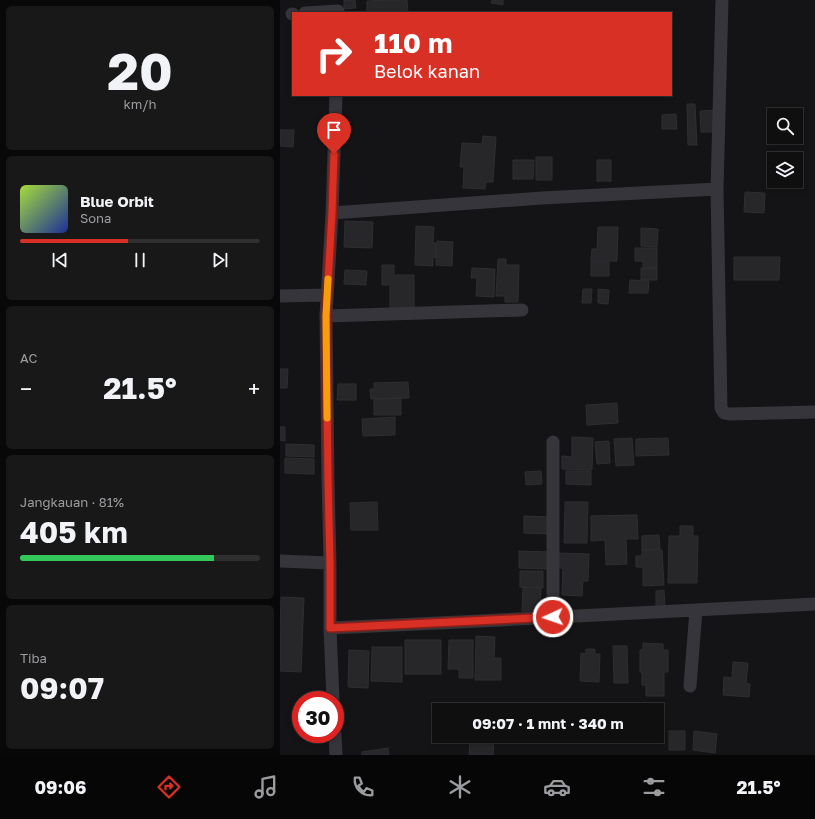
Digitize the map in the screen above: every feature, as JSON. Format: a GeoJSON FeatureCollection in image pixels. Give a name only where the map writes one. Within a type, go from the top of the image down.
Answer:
{"type":"FeatureCollection","features":[{"type":"Feature","properties":{"kind":"street"},"geometry":{"type":"LineString","coordinates":[[722,0],[717,188],[721,408],[724,412],[729,414],[815,412]]}},
{"type":"Feature","properties":{"kind":"street"},"geometry":{"type":"LineString","coordinates":[[305,12],[338,8]]}},
{"type":"Feature","properties":{"kind":"street"},"geometry":{"type":"LineString","coordinates":[[333,691],[330,628],[326,316],[332,213],[336,96]]}},
{"type":"Feature","properties":{"kind":"street"},"geometry":{"type":"LineString","coordinates":[[332,213],[542,198],[717,188]]}},
{"type":"Feature","properties":{"kind":"street"},"geometry":{"type":"LineString","coordinates":[[280,296],[327,294]]}},
{"type":"Feature","properties":{"kind":"street"},"geometry":{"type":"LineString","coordinates":[[326,316],[522,310]]}},
{"type":"Feature","properties":{"kind":"street"},"geometry":{"type":"LineString","coordinates":[[553,442],[553,617]]}},
{"type":"Feature","properties":{"kind":"street"},"geometry":{"type":"LineString","coordinates":[[280,561],[330,564]]}},
{"type":"Feature","properties":{"kind":"street"},"geometry":{"type":"LineString","coordinates":[[330,628],[815,604]]}},
{"type":"Feature","properties":{"kind":"street"},"geometry":{"type":"LineString","coordinates":[[690,686],[696,610]]}},
{"type":"Feature","properties":{"kind":"street"},"geometry":{"type":"LineString","coordinates":[[335,743],[336,755]]}},
{"type":"Feature","properties":{"kind":"building"},"geometry":{"type":"Polygon","coordinates":[[[344,0],[355,0],[356,8],[344,9],[344,0]]]}},
{"type":"Feature","properties":{"kind":"building"},"geometry":{"type":"Polygon","coordinates":[[[407,0],[408,12],[367,12],[367,1],[407,0]]]}},
{"type":"Feature","properties":{"kind":"building"},"geometry":{"type":"Polygon","coordinates":[[[492,0],[503,0],[503,5],[491,3],[492,0]]]}},
{"type":"Feature","properties":{"kind":"building"},"geometry":{"type":"Polygon","coordinates":[[[687,104],[695,104],[697,145],[688,145],[687,104]]]}},
{"type":"Feature","properties":{"kind":"building"},"geometry":{"type":"Polygon","coordinates":[[[721,110],[722,132],[701,132],[700,111],[721,110]]]}},
{"type":"Feature","properties":{"kind":"building"},"geometry":{"type":"Polygon","coordinates":[[[676,114],[677,129],[662,129],[662,115],[676,114]]]}},
{"type":"Feature","properties":{"kind":"building"},"geometry":{"type":"Polygon","coordinates":[[[280,130],[294,130],[293,147],[280,146],[280,130]]]}},
{"type":"Feature","properties":{"kind":"building"},"geometry":{"type":"Polygon","coordinates":[[[483,136],[496,137],[493,182],[486,182],[485,189],[463,188],[464,167],[460,167],[462,143],[482,144],[483,136]]]}},
{"type":"Feature","properties":{"kind":"building"},"geometry":{"type":"Polygon","coordinates":[[[536,157],[552,157],[552,180],[536,180],[536,157]]]}},
{"type":"Feature","properties":{"kind":"building"},"geometry":{"type":"Polygon","coordinates":[[[513,160],[534,160],[533,179],[513,179],[513,160]]]}},
{"type":"Feature","properties":{"kind":"building"},"geometry":{"type":"Polygon","coordinates":[[[597,160],[611,160],[611,181],[597,181],[597,160]]]}},
{"type":"Feature","properties":{"kind":"building"},"geometry":{"type":"Polygon","coordinates":[[[745,192],[765,193],[764,213],[744,212],[745,192]]]}},
{"type":"Feature","properties":{"kind":"building"},"geometry":{"type":"Polygon","coordinates":[[[345,221],[373,222],[372,248],[344,247],[345,221]]]}},
{"type":"Feature","properties":{"kind":"building"},"geometry":{"type":"Polygon","coordinates":[[[416,226],[434,227],[433,243],[436,243],[436,258],[433,257],[433,266],[415,265],[416,226]]]}},
{"type":"Feature","properties":{"kind":"building"},"geometry":{"type":"Polygon","coordinates":[[[598,227],[618,227],[617,261],[591,261],[592,249],[597,249],[598,227]]]}},
{"type":"Feature","properties":{"kind":"building"},"geometry":{"type":"Polygon","coordinates":[[[641,228],[658,229],[657,247],[641,246],[641,228]]]}},
{"type":"Feature","properties":{"kind":"building"},"geometry":{"type":"Polygon","coordinates":[[[437,241],[453,242],[452,266],[436,265],[437,241]]]}},
{"type":"Feature","properties":{"kind":"building"},"geometry":{"type":"Polygon","coordinates":[[[635,248],[657,248],[657,268],[643,268],[643,261],[635,261],[635,248]]]}},
{"type":"Feature","properties":{"kind":"building"},"geometry":{"type":"Polygon","coordinates":[[[734,257],[780,257],[779,280],[734,280],[734,257]]]}},
{"type":"Feature","properties":{"kind":"building"},"geometry":{"type":"Polygon","coordinates":[[[498,259],[506,259],[506,265],[519,265],[518,302],[505,302],[505,296],[496,296],[498,259]]]}},
{"type":"Feature","properties":{"kind":"building"},"geometry":{"type":"Polygon","coordinates":[[[591,262],[609,262],[609,276],[591,276],[591,262]]]}},
{"type":"Feature","properties":{"kind":"building"},"geometry":{"type":"Polygon","coordinates":[[[382,265],[394,265],[394,275],[414,275],[414,311],[390,311],[390,285],[382,285],[382,265]]]}},
{"type":"Feature","properties":{"kind":"building"},"geometry":{"type":"Polygon","coordinates":[[[472,268],[495,269],[494,297],[476,296],[477,278],[471,278],[472,268]]]}},
{"type":"Feature","properties":{"kind":"building"},"geometry":{"type":"Polygon","coordinates":[[[641,268],[657,268],[657,280],[641,280],[641,268]]]}},
{"type":"Feature","properties":{"kind":"building"},"geometry":{"type":"Polygon","coordinates":[[[345,270],[367,271],[366,285],[344,284],[345,270]]]}},
{"type":"Feature","properties":{"kind":"building"},"geometry":{"type":"Polygon","coordinates":[[[630,280],[649,281],[648,293],[629,293],[630,280]]]}},
{"type":"Feature","properties":{"kind":"building"},"geometry":{"type":"Polygon","coordinates":[[[583,289],[592,289],[591,303],[582,303],[583,289]]]}},
{"type":"Feature","properties":{"kind":"building"},"geometry":{"type":"Polygon","coordinates":[[[598,289],[609,290],[608,304],[598,303],[598,289]]]}},
{"type":"Feature","properties":{"kind":"building"},"geometry":{"type":"Polygon","coordinates":[[[280,369],[288,369],[287,388],[280,388],[280,369]]]}},
{"type":"Feature","properties":{"kind":"building"},"geometry":{"type":"Polygon","coordinates":[[[408,382],[409,398],[371,399],[370,389],[374,389],[374,383],[408,382]]]}},
{"type":"Feature","properties":{"kind":"building"},"geometry":{"type":"Polygon","coordinates":[[[338,384],[356,384],[356,400],[337,400],[338,384]]]}},
{"type":"Feature","properties":{"kind":"building"},"geometry":{"type":"Polygon","coordinates":[[[401,398],[401,415],[374,415],[374,399],[401,398]]]}},
{"type":"Feature","properties":{"kind":"building"},"geometry":{"type":"Polygon","coordinates":[[[617,403],[618,423],[587,425],[586,405],[617,403]]]}},
{"type":"Feature","properties":{"kind":"building"},"geometry":{"type":"Polygon","coordinates":[[[395,417],[395,435],[363,436],[362,419],[395,417]]]}},
{"type":"Feature","properties":{"kind":"building"},"geometry":{"type":"Polygon","coordinates":[[[280,427],[285,427],[285,441],[280,440],[280,427]]]}},
{"type":"Feature","properties":{"kind":"building"},"geometry":{"type":"Polygon","coordinates":[[[572,437],[593,438],[592,470],[562,469],[562,456],[572,457],[572,437]]]}},
{"type":"Feature","properties":{"kind":"building"},"geometry":{"type":"Polygon","coordinates":[[[632,438],[634,465],[616,466],[614,439],[632,438]]]}},
{"type":"Feature","properties":{"kind":"building"},"geometry":{"type":"Polygon","coordinates":[[[668,438],[669,455],[636,456],[636,439],[668,438]]]}},
{"type":"Feature","properties":{"kind":"building"},"geometry":{"type":"Polygon","coordinates":[[[609,441],[610,463],[597,464],[595,442],[609,441]]]}},
{"type":"Feature","properties":{"kind":"building"},"geometry":{"type":"Polygon","coordinates":[[[286,444],[314,445],[314,457],[286,456],[286,444]]]}},
{"type":"Feature","properties":{"kind":"building"},"geometry":{"type":"Polygon","coordinates":[[[285,458],[314,459],[314,474],[285,473],[285,458]]]}},
{"type":"Feature","properties":{"kind":"building"},"geometry":{"type":"Polygon","coordinates":[[[541,471],[542,484],[526,485],[525,472],[541,471]]]}},
{"type":"Feature","properties":{"kind":"building"},"geometry":{"type":"Polygon","coordinates":[[[566,471],[591,471],[591,485],[566,484],[566,471]]]}},
{"type":"Feature","properties":{"kind":"building"},"geometry":{"type":"Polygon","coordinates":[[[377,502],[378,530],[351,530],[350,503],[377,502]]]}},
{"type":"Feature","properties":{"kind":"building"},"geometry":{"type":"Polygon","coordinates":[[[565,502],[588,502],[587,543],[564,543],[565,502]]]}},
{"type":"Feature","properties":{"kind":"building"},"geometry":{"type":"Polygon","coordinates":[[[637,515],[638,539],[626,539],[627,564],[606,565],[605,540],[591,541],[591,516],[637,515]]]}},
{"type":"Feature","properties":{"kind":"building"},"geometry":{"type":"Polygon","coordinates":[[[524,516],[550,517],[549,534],[524,533],[524,516]]]}},
{"type":"Feature","properties":{"kind":"building"},"geometry":{"type":"Polygon","coordinates":[[[680,526],[693,526],[693,536],[698,536],[697,583],[668,583],[669,536],[680,536],[680,526]]]}},
{"type":"Feature","properties":{"kind":"building"},"geometry":{"type":"Polygon","coordinates":[[[659,535],[660,549],[642,550],[642,536],[659,535]]]}},
{"type":"Feature","properties":{"kind":"building"},"geometry":{"type":"Polygon","coordinates":[[[642,550],[662,550],[664,585],[643,586],[643,567],[636,567],[636,556],[642,556],[642,550]]]}},
{"type":"Feature","properties":{"kind":"building"},"geometry":{"type":"Polygon","coordinates":[[[519,551],[549,552],[548,569],[519,568],[519,551]]]}},
{"type":"Feature","properties":{"kind":"building"},"geometry":{"type":"Polygon","coordinates":[[[557,553],[589,554],[588,581],[583,581],[582,596],[562,595],[563,568],[557,568],[557,553]]]}},
{"type":"Feature","properties":{"kind":"building"},"geometry":{"type":"Polygon","coordinates":[[[520,571],[543,571],[543,588],[520,587],[520,571]]]}},
{"type":"Feature","properties":{"kind":"building"},"geometry":{"type":"Polygon","coordinates":[[[523,587],[541,588],[540,611],[522,611],[523,587]]]}},
{"type":"Feature","properties":{"kind":"building"},"geometry":{"type":"Polygon","coordinates":[[[664,590],[665,608],[656,608],[656,591],[664,590]]]}},
{"type":"Feature","properties":{"kind":"building"},"geometry":{"type":"Polygon","coordinates":[[[281,597],[304,598],[301,672],[280,671],[281,597]]]}},
{"type":"Feature","properties":{"kind":"building"},"geometry":{"type":"Polygon","coordinates":[[[476,636],[495,637],[494,658],[501,658],[501,680],[475,680],[476,636]]]}},
{"type":"Feature","properties":{"kind":"building"},"geometry":{"type":"Polygon","coordinates":[[[405,640],[441,640],[441,674],[405,674],[405,640]]]}},
{"type":"Feature","properties":{"kind":"building"},"geometry":{"type":"Polygon","coordinates":[[[449,640],[473,640],[473,678],[459,678],[459,669],[448,669],[449,640]]]}},
{"type":"Feature","properties":{"kind":"building"},"geometry":{"type":"Polygon","coordinates":[[[643,643],[663,644],[663,650],[668,650],[668,672],[664,672],[664,696],[646,696],[646,685],[642,685],[642,672],[640,672],[640,650],[643,650],[643,643]]]}},
{"type":"Feature","properties":{"kind":"building"},"geometry":{"type":"Polygon","coordinates":[[[613,646],[627,646],[628,683],[614,683],[613,646]]]}},
{"type":"Feature","properties":{"kind":"building"},"geometry":{"type":"Polygon","coordinates":[[[372,647],[402,647],[402,682],[371,681],[372,647]]]}},
{"type":"Feature","properties":{"kind":"building"},"geometry":{"type":"Polygon","coordinates":[[[586,649],[595,649],[595,654],[600,654],[599,682],[580,681],[581,653],[586,654],[586,649]]]}},
{"type":"Feature","properties":{"kind":"building"},"geometry":{"type":"Polygon","coordinates":[[[349,650],[369,651],[368,688],[348,687],[349,650]]]}},
{"type":"Feature","properties":{"kind":"building"},"geometry":{"type":"Polygon","coordinates":[[[733,662],[748,663],[746,683],[750,684],[749,697],[723,695],[724,677],[732,678],[733,662]]]}},
{"type":"Feature","properties":{"kind":"building"},"geometry":{"type":"Polygon","coordinates":[[[669,731],[685,731],[685,750],[669,750],[669,731]]]}},
{"type":"Feature","properties":{"kind":"building"},"geometry":{"type":"Polygon","coordinates":[[[694,731],[717,734],[715,753],[693,750],[694,731]]]}},
{"type":"Feature","properties":{"kind":"building"},"geometry":{"type":"Polygon","coordinates":[[[470,743],[494,743],[493,755],[469,755],[470,743]]]}},
{"type":"Feature","properties":{"kind":"building"},"geometry":{"type":"Polygon","coordinates":[[[388,748],[389,755],[362,755],[362,752],[388,748]]]}},
{"type":"Feature","properties":{"kind":"slow traffic"},"geometry":{"type":"LineString","coordinates":[[327,418],[326,316],[328,279]]}},
{"type":"Feature","properties":{"kind":"route"},"geometry":{"type":"LineString","coordinates":[[334,154],[326,316],[330,628],[553,617]]}}]}
